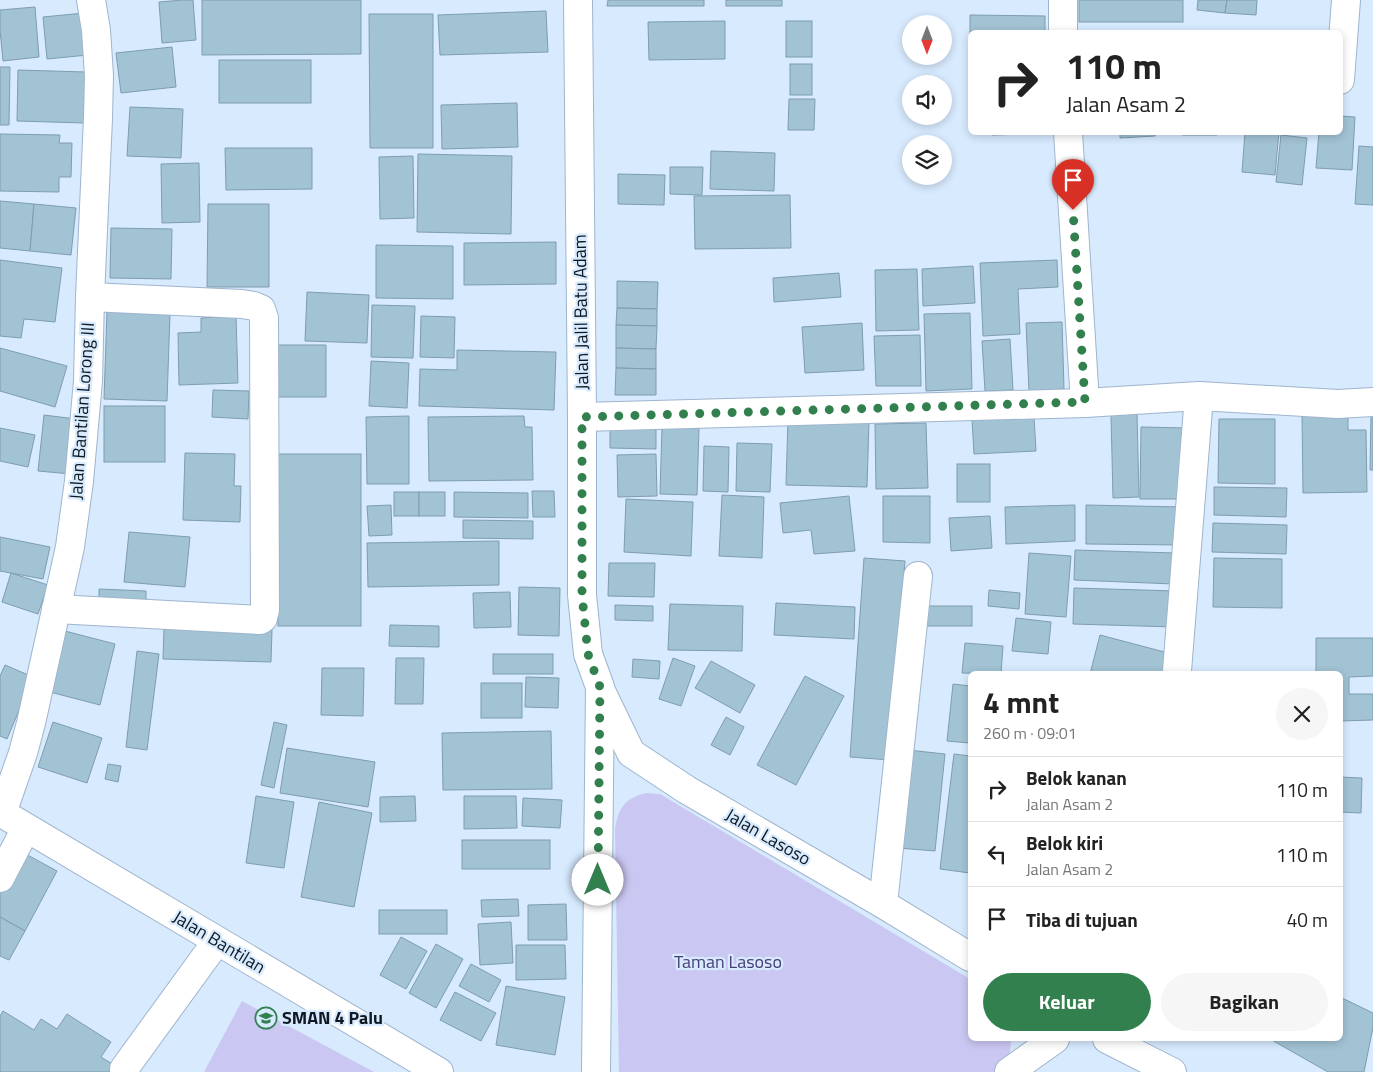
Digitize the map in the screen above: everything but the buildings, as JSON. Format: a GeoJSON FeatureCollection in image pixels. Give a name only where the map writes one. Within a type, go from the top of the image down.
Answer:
{"type":"FeatureCollection","features":[{"type":"Feature","properties":{"kind":"street","name":"Jalan Bantilan Lorong III"},"geometry":{"type":"LineString","coordinates":[[1,813],[27,738],[70,547],[79,481],[88,381],[99,76],[96,30],[91,0]]}},
{"type":"Feature","properties":{"kind":"street","name":"Jalan Jalil Batu Adam"},"geometry":{"type":"LineString","coordinates":[[578,0],[582,595],[588,654],[600,687],[596,1072]]}},
{"type":"Feature","properties":{"kind":"street"},"geometry":{"type":"LineString","coordinates":[[1063,0],[1063,30]]}},
{"type":"Feature","properties":{"kind":"street"},"geometry":{"type":"LineString","coordinates":[[1343,40],[1346,0]]}},
{"type":"Feature","properties":{"kind":"street"},"geometry":{"type":"LineString","coordinates":[[1068,135],[1085,402]]}},
{"type":"Feature","properties":{"kind":"street"},"geometry":{"type":"LineString","coordinates":[[56,609],[260,620],[265,610],[264,318],[261,309],[242,304],[90,297]]}},
{"type":"Feature","properties":{"kind":"street"},"geometry":{"type":"LineString","coordinates":[[582,417],[1085,402],[1199,396],[1338,404],[1373,402]]}},
{"type":"Feature","properties":{"kind":"street"},"geometry":{"type":"LineString","coordinates":[[1177,671],[1199,396]]}},
{"type":"Feature","properties":{"kind":"street"},"geometry":{"type":"LineString","coordinates":[[884,904],[918,576]]}},
{"type":"Feature","properties":{"kind":"street","name":"Jalan Lasoso"},"geometry":{"type":"LineString","coordinates":[[600,687],[631,753],[687,790],[884,904],[968,956]]}},
{"type":"Feature","properties":{"kind":"street","name":"Jalan Bantilan"},"geometry":{"type":"LineString","coordinates":[[1,813],[439,1072]]}},
{"type":"Feature","properties":{"kind":"street"},"geometry":{"type":"LineString","coordinates":[[0,878],[26,828]]}},
{"type":"Feature","properties":{"kind":"street"},"geometry":{"type":"LineString","coordinates":[[124,1069],[217,941]]}},
{"type":"Feature","properties":{"kind":"street"},"geometry":{"type":"LineString","coordinates":[[1009,1072],[1053,1041]]}},
{"type":"Feature","properties":{"kind":"street"},"geometry":{"type":"LineString","coordinates":[[1119,1042],[1172,1072]]}},
{"type":"Feature","properties":{"kind":"green space","name":"Taman Lasoso"},"geometry":{"type":"Polygon","coordinates":[[[647,793],[660,794],[968,978],[968,1041],[1011,1041],[1009,1056],[1001,1072],[619,1072],[615,828],[624,804],[639,795],[647,793]]]}},
{"type":"Feature","properties":{"kind":"green space"},"geometry":{"type":"Polygon","coordinates":[[[242,1001],[374,1072],[204,1072],[242,1001]]]}},
{"type":"Feature","properties":{"kind":"place","name":"SMAN 4 Palu"},"geometry":{"type":"Point","coordinates":[266,1018]}},
{"type":"Feature","properties":{"kind":"route"},"geometry":{"type":"LineString","coordinates":[[598,880],[600,687],[588,654],[582,595],[582,417],[1085,402],[1073,210]]}}]}
